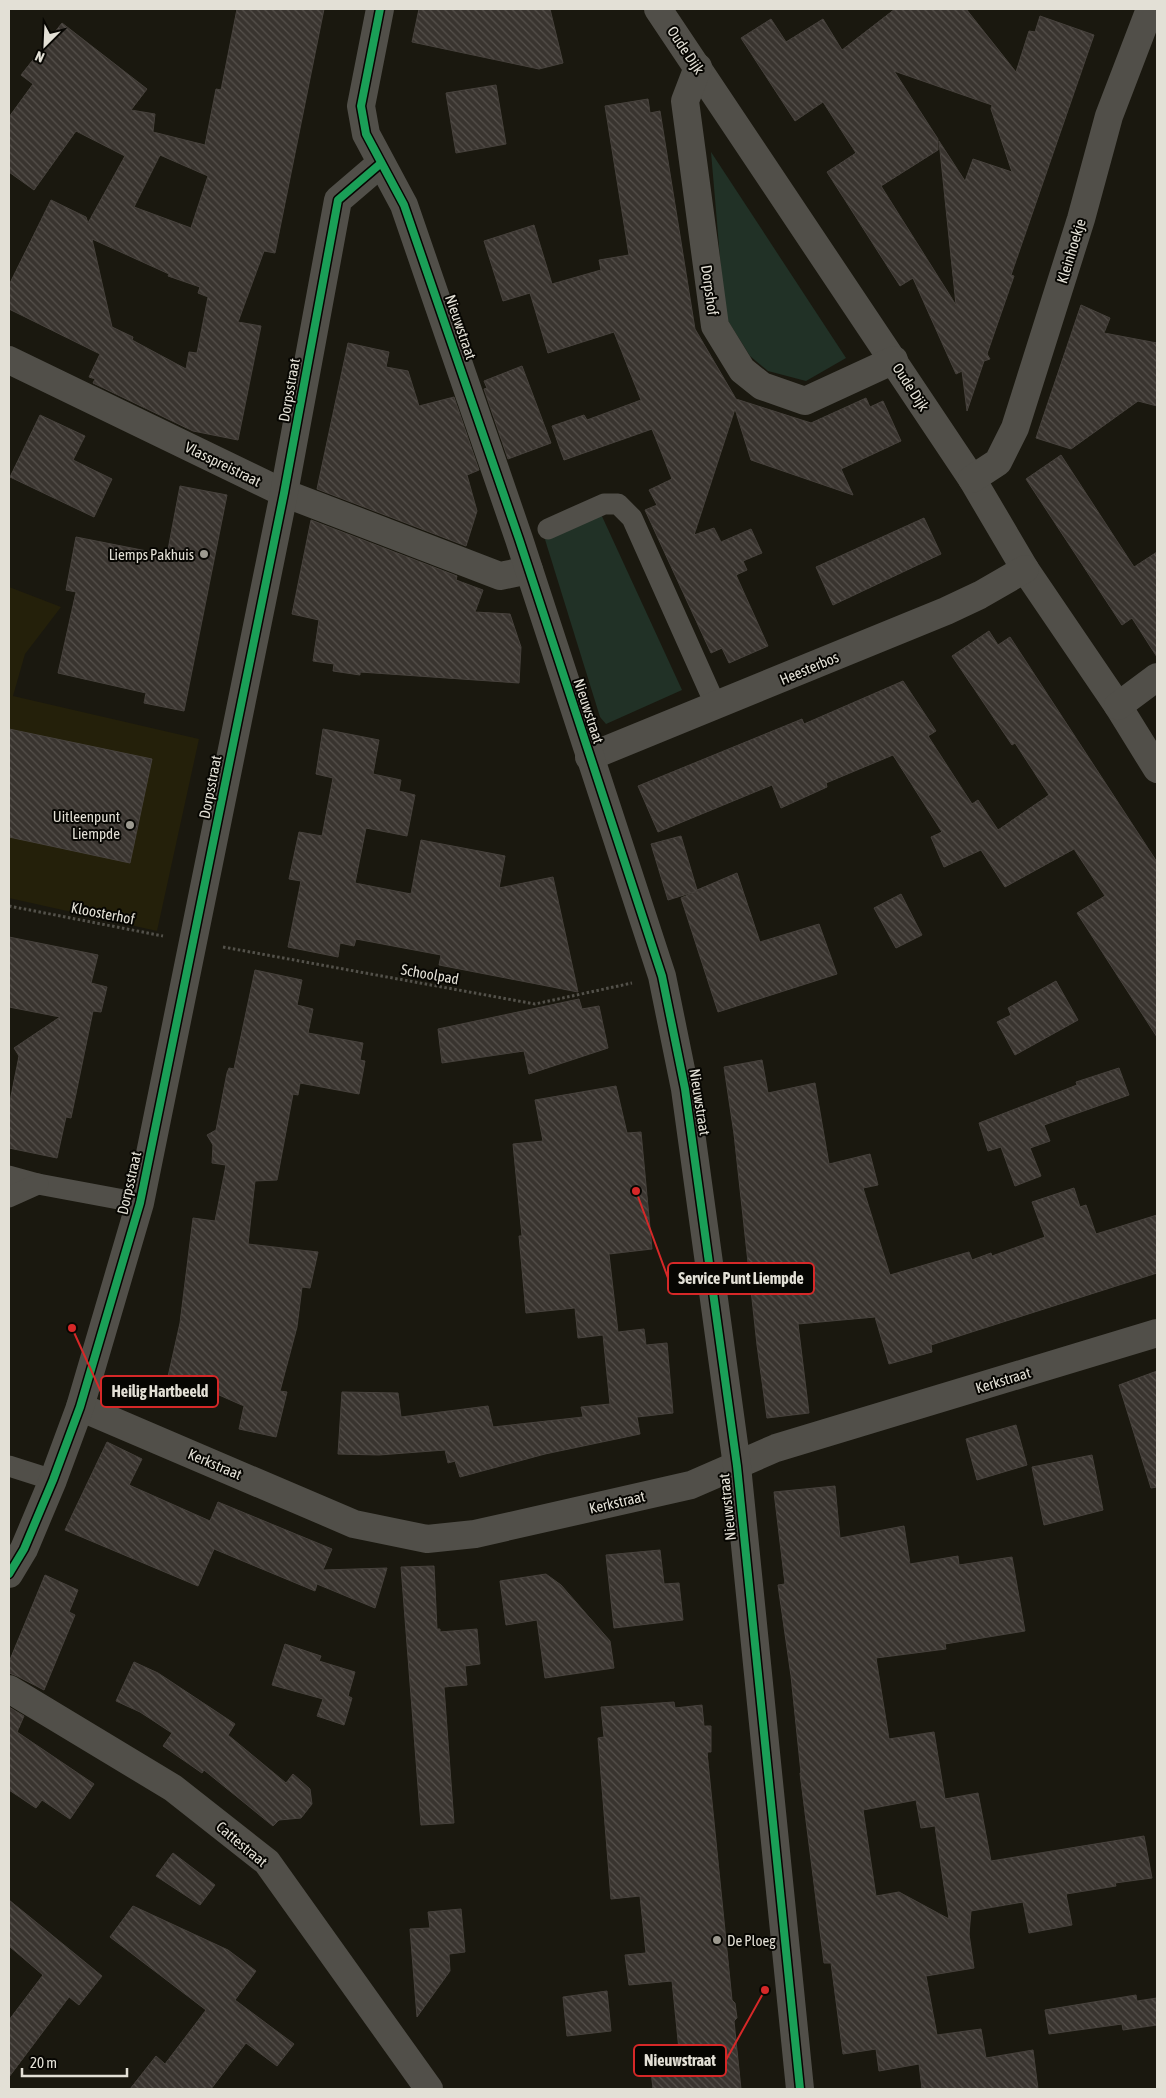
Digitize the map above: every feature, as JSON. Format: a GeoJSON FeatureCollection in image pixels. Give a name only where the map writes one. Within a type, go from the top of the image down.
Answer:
{"type":"FeatureCollection","features":[{"type":"Feature","properties":{"kind":"street"},"geometry":{"type":"LineString","coordinates":[[380,9],[361,106],[366,134],[380,164]]}},
{"type":"Feature","properties":{"kind":"street","name":"Oude Dijk"},"geometry":{"type":"LineString","coordinates":[[658,9],[894,360],[972,479],[1024,569],[1118,706],[1157,769]]}},
{"type":"Feature","properties":{"kind":"street","name":"Kleinhoekje"},"geometry":{"type":"LineString","coordinates":[[972,479],[998,462],[1014,428],[1081,219],[1109,116],[1150,9]]}},
{"type":"Feature","properties":{"kind":"street","name":"Dorpshof"},"geometry":{"type":"LineString","coordinates":[[698,67],[685,101],[715,326],[742,370],[762,386],[805,401],[894,360]]}},
{"type":"Feature","properties":{"kind":"street","name":"Dorpsstraat"},"geometry":{"type":"LineString","coordinates":[[9,1574],[24,1549],[53,1480],[80,1407],[140,1202],[284,493],[338,200],[380,164]]}},
{"type":"Feature","properties":{"kind":"street","name":"Nieuwstraat"},"geometry":{"type":"LineString","coordinates":[[380,164],[404,205],[529,570],[662,976],[685,1089],[737,1466],[800,2089]]}},
{"type":"Feature","properties":{"kind":"street","name":"Vlasspreistraat"},"geometry":{"type":"LineString","coordinates":[[9,360],[284,493],[500,576],[529,570]]}},
{"type":"Feature","properties":{"kind":"street","name":"Heesterbos"},"geometry":{"type":"LineString","coordinates":[[589,757],[980,596],[1024,569]]}},
{"type":"Feature","properties":{"kind":"street"},"geometry":{"type":"LineString","coordinates":[[1118,706],[1157,677]]}},
{"type":"Feature","properties":{"kind":"street","name":"Kerkstraat"},"geometry":{"type":"LineString","coordinates":[[80,1407],[354,1524],[427,1539],[475,1534],[682,1487],[737,1466],[776,1448],[1157,1333]]}},
{"type":"Feature","properties":{"kind":"street","name":"Cattestraat"},"geometry":{"type":"LineString","coordinates":[[9,1689],[173,1788],[267,1862],[429,2089]]}},
{"type":"Feature","properties":{"kind":"lane"},"geometry":{"type":"LineString","coordinates":[[548,529],[604,504],[618,504],[632,518],[716,706]]}},
{"type":"Feature","properties":{"kind":"lane"},"geometry":{"type":"LineString","coordinates":[[9,1176],[38,1184],[140,1202]]}},
{"type":"Feature","properties":{"kind":"lane"},"geometry":{"type":"LineString","coordinates":[[9,1197],[38,1184]]}},
{"type":"Feature","properties":{"kind":"lane"},"geometry":{"type":"LineString","coordinates":[[9,1466],[53,1480]]}},
{"type":"Feature","properties":{"kind":"shaded area"},"geometry":{"type":"Polygon","coordinates":[[[9,587],[61,607],[25,654],[13,696],[199,739],[157,931],[9,898],[9,587]]]}},
{"type":"Feature","properties":{"kind":"green space"},"geometry":{"type":"Polygon","coordinates":[[[711,152],[846,358],[806,381],[768,371],[750,356],[725,316],[711,152]]]}},
{"type":"Feature","properties":{"kind":"green space"},"geometry":{"type":"Polygon","coordinates":[[[600,512],[682,690],[606,724],[600,717],[543,533],[600,512]]]}},
{"type":"Feature","properties":{"kind":"building"},"geometry":{"type":"Polygon","coordinates":[[[237,9],[324,9],[275,253],[264,251],[238,322],[261,326],[238,440],[193,431],[93,383],[95,379],[89,377],[100,354],[9,309],[9,285],[51,200],[86,217],[88,223],[125,156],[76,131],[34,190],[9,172],[9,117],[33,84],[21,75],[62,23],[147,89],[131,110],[155,114],[153,132],[205,145],[216,89],[221,90],[237,9]],[[160,155],[134,207],[191,228],[208,176],[160,155]],[[92,239],[112,327],[133,337],[132,340],[186,369],[189,352],[197,353],[208,297],[198,293],[200,287],[168,276],[169,274],[92,239]]]}},
{"type":"Feature","properties":{"kind":"building"},"geometry":{"type":"Polygon","coordinates":[[[419,9],[550,9],[563,63],[539,69],[412,42],[419,9]]]}},
{"type":"Feature","properties":{"kind":"building"},"geometry":{"type":"Polygon","coordinates":[[[895,9],[966,9],[1016,72],[1029,31],[1035,32],[1040,16],[1094,35],[1011,275],[1014,276],[987,354],[990,359],[984,361],[967,411],[962,371],[956,374],[913,278],[900,286],[827,172],[856,153],[823,102],[795,121],[741,38],[771,19],[786,42],[823,19],[842,50],[895,9]],[[894,71],[938,139],[938,150],[881,186],[956,305],[939,141],[965,181],[973,159],[1012,172],[991,109],[992,105],[894,71]]]}},
{"type":"Feature","properties":{"kind":"building"},"geometry":{"type":"Polygon","coordinates":[[[496,85],[506,144],[456,153],[446,93],[496,85]]]}},
{"type":"Feature","properties":{"kind":"building"},"geometry":{"type":"Polygon","coordinates":[[[648,99],[650,113],[660,111],[695,329],[736,399],[811,423],[866,398],[870,407],[883,401],[901,441],[841,469],[853,495],[751,460],[735,409],[694,535],[714,528],[721,542],[751,529],[762,553],[743,561],[747,570],[736,575],[768,646],[729,663],[722,648],[711,653],[645,510],[657,505],[649,490],[672,479],[652,429],[564,460],[552,426],[584,415],[587,420],[641,400],[614,332],[548,353],[530,293],[503,301],[484,241],[534,225],[552,284],[601,270],[599,260],[629,255],[605,106],[648,99]]]}},
{"type":"Feature","properties":{"kind":"building"},"geometry":{"type":"Polygon","coordinates":[[[1081,305],[1110,318],[1104,333],[1157,343],[1157,406],[1138,401],[1071,449],[1036,438],[1081,305]]]}},
{"type":"Feature","properties":{"kind":"building"},"geometry":{"type":"Polygon","coordinates":[[[348,343],[389,352],[386,367],[408,371],[419,406],[454,397],[479,470],[467,475],[477,511],[466,546],[317,489],[348,343]]]}},
{"type":"Feature","properties":{"kind":"building"},"geometry":{"type":"Polygon","coordinates":[[[522,366],[551,443],[508,459],[484,389],[487,388],[484,381],[522,366]]]}},
{"type":"Feature","properties":{"kind":"building"},"geometry":{"type":"Polygon","coordinates":[[[40,415],[85,436],[73,460],[112,479],[94,517],[10,477],[40,415]]]}},
{"type":"Feature","properties":{"kind":"building"},"geometry":{"type":"Polygon","coordinates":[[[1061,455],[1134,567],[1157,552],[1157,657],[1132,618],[1122,625],[1026,479],[1061,455]]]}},
{"type":"Feature","properties":{"kind":"building"},"geometry":{"type":"Polygon","coordinates":[[[180,486],[227,495],[184,711],[144,703],[146,693],[58,673],[76,592],[66,590],[76,537],[167,555],[180,486]]]}},
{"type":"Feature","properties":{"kind":"building"},"geometry":{"type":"Polygon","coordinates":[[[924,518],[941,554],[833,605],[816,567],[924,518]]]}},
{"type":"Feature","properties":{"kind":"building"},"geometry":{"type":"Polygon","coordinates":[[[311,520],[457,576],[456,580],[483,590],[475,612],[510,614],[521,647],[519,683],[360,672],[360,675],[333,671],[334,664],[313,661],[319,620],[292,614],[311,520]]]}},
{"type":"Feature","properties":{"kind":"building"},"geometry":{"type":"Polygon","coordinates":[[[989,631],[998,645],[1010,637],[1157,862],[1157,1037],[1077,913],[1105,896],[1074,849],[1005,887],[981,850],[944,867],[931,837],[942,832],[893,755],[826,783],[827,787],[781,808],[772,785],[658,832],[638,786],[802,719],[804,724],[903,681],[936,731],[928,736],[972,804],[978,800],[998,830],[1049,795],[1015,743],[1012,745],[952,656],[989,631]]]}},
{"type":"Feature","properties":{"kind":"building"},"geometry":{"type":"Polygon","coordinates":[[[9,729],[152,759],[130,863],[9,837],[9,729]]]}},
{"type":"Feature","properties":{"kind":"building"},"geometry":{"type":"Polygon","coordinates":[[[323,729],[379,740],[373,774],[401,780],[399,791],[415,795],[407,836],[366,828],[355,883],[411,894],[421,840],[505,856],[499,888],[553,877],[578,992],[439,965],[441,955],[356,939],[354,946],[340,943],[338,957],[288,947],[301,881],[289,879],[299,832],[322,836],[333,778],[316,774],[323,729]]]}},
{"type":"Feature","properties":{"kind":"building"},"geometry":{"type":"Polygon","coordinates":[[[681,836],[697,890],[737,873],[760,942],[819,924],[837,974],[718,1012],[681,898],[697,891],[668,900],[651,844],[681,836]]]}},
{"type":"Feature","properties":{"kind":"building"},"geometry":{"type":"Polygon","coordinates":[[[901,894],[922,935],[896,948],[874,908],[901,894]]]}},
{"type":"Feature","properties":{"kind":"building"},"geometry":{"type":"Polygon","coordinates":[[[9,937],[98,955],[91,983],[107,987],[101,1012],[93,1011],[71,1118],[66,1117],[57,1158],[9,1148],[9,1106],[19,1056],[14,1048],[60,1017],[9,1007],[9,937]]]}},
{"type":"Feature","properties":{"kind":"building"},"geometry":{"type":"Polygon","coordinates":[[[255,970],[302,980],[297,1005],[313,1009],[308,1033],[363,1043],[360,1060],[365,1061],[359,1094],[300,1083],[298,1095],[293,1094],[277,1180],[255,1181],[248,1244],[318,1252],[310,1288],[302,1287],[297,1327],[280,1391],[287,1392],[276,1437],[239,1429],[244,1406],[210,1391],[167,1381],[180,1323],[193,1218],[215,1221],[226,1165],[212,1163],[213,1145],[207,1135],[216,1130],[227,1073],[229,1068],[234,1069],[255,970]]]}},
{"type":"Feature","properties":{"kind":"building"},"geometry":{"type":"Polygon","coordinates":[[[1056,981],[1078,1020],[1015,1055],[997,1022],[1011,1015],[1008,1008],[1056,981]]]}},
{"type":"Feature","properties":{"kind":"building"},"geometry":{"type":"Polygon","coordinates":[[[579,999],[582,1009],[599,1006],[608,1048],[529,1074],[524,1051],[442,1063],[438,1029],[579,999]]]}},
{"type":"Feature","properties":{"kind":"building"},"geometry":{"type":"Polygon","coordinates":[[[762,1060],[768,1093],[815,1083],[829,1164],[870,1154],[878,1185],[863,1188],[890,1275],[969,1252],[972,1260],[991,1253],[992,1256],[1045,1237],[1032,1202],[1074,1188],[1080,1207],[1086,1205],[1096,1234],[1157,1215],[1157,1273],[931,1345],[932,1352],[889,1364],[875,1317],[798,1324],[809,1413],[767,1418],[757,1345],[734,1134],[724,1067],[762,1060]]]}},
{"type":"Feature","properties":{"kind":"building"},"geometry":{"type":"Polygon","coordinates":[[[1119,1068],[1129,1095],[1044,1125],[1050,1141],[1030,1148],[1041,1176],[1015,1186],[1001,1147],[988,1151],[979,1123],[1077,1085],[1076,1082],[1119,1068]]]}},
{"type":"Feature","properties":{"kind":"building"},"geometry":{"type":"Polygon","coordinates":[[[616,1086],[627,1133],[641,1132],[652,1249],[609,1254],[618,1332],[644,1329],[646,1345],[667,1343],[673,1413],[637,1417],[640,1434],[545,1454],[460,1477],[455,1461],[448,1463],[445,1450],[379,1455],[338,1454],[342,1392],[398,1393],[401,1417],[488,1406],[493,1427],[583,1417],[581,1407],[610,1404],[603,1335],[578,1338],[575,1308],[526,1313],[519,1236],[522,1236],[513,1144],[543,1141],[535,1100],[616,1086]]]}},
{"type":"Feature","properties":{"kind":"building"},"geometry":{"type":"Polygon","coordinates":[[[1157,1371],[1157,1487],[1151,1488],[1119,1385],[1157,1371]]]}},
{"type":"Feature","properties":{"kind":"building"},"geometry":{"type":"Polygon","coordinates":[[[1016,1425],[1027,1465],[977,1480],[966,1439],[1016,1425]]]}},
{"type":"Feature","properties":{"kind":"building"},"geometry":{"type":"Polygon","coordinates":[[[107,1442],[142,1459],[129,1485],[210,1521],[218,1502],[332,1549],[323,1570],[387,1568],[375,1608],[317,1584],[315,1591],[214,1549],[198,1586],[65,1530],[107,1442]]]}},
{"type":"Feature","properties":{"kind":"building"},"geometry":{"type":"Polygon","coordinates":[[[1092,1455],[1103,1510],[1044,1525],[1032,1467],[1092,1455]]]}},
{"type":"Feature","properties":{"kind":"building"},"geometry":{"type":"Polygon","coordinates":[[[835,1486],[840,1538],[904,1526],[910,1564],[958,1556],[959,1565],[1012,1557],[1025,1631],[945,1644],[946,1649],[876,1658],[889,1739],[934,1732],[945,1799],[978,1793],[991,1861],[1144,1836],[1152,1878],[1115,1883],[1116,1886],[1066,1894],[1072,1925],[1029,1933],[1023,1902],[971,1911],[969,1934],[974,1968],[926,1976],[937,2035],[981,2029],[986,2058],[1033,2050],[1038,2089],[922,2089],[919,2064],[879,2071],[876,2049],[843,2054],[831,1963],[824,1963],[800,1773],[791,1676],[778,1585],[785,1584],[774,1492],[835,1486]],[[916,1800],[863,1810],[876,1896],[899,1892],[949,1919],[935,1826],[921,1828],[916,1800]]]}},
{"type":"Feature","properties":{"kind":"building"},"geometry":{"type":"Polygon","coordinates":[[[660,1550],[664,1584],[679,1583],[683,1620],[614,1628],[606,1555],[660,1550]]]}},
{"type":"Feature","properties":{"kind":"building"},"geometry":{"type":"Polygon","coordinates":[[[434,1566],[437,1629],[440,1629],[440,1632],[477,1629],[480,1664],[465,1666],[467,1685],[444,1687],[454,1823],[421,1825],[401,1567],[434,1566]]]}},
{"type":"Feature","properties":{"kind":"building"},"geometry":{"type":"Polygon","coordinates":[[[546,1574],[561,1585],[610,1641],[614,1668],[545,1678],[537,1620],[506,1625],[500,1581],[546,1574]]]}},
{"type":"Feature","properties":{"kind":"building"},"geometry":{"type":"Polygon","coordinates":[[[45,1575],[78,1590],[69,1612],[75,1615],[44,1690],[9,1673],[9,1662],[45,1575]]]}},
{"type":"Feature","properties":{"kind":"building"},"geometry":{"type":"Polygon","coordinates":[[[285,1644],[321,1656],[319,1661],[355,1672],[348,1696],[352,1698],[344,1725],[317,1716],[323,1699],[272,1685],[285,1644]]]}},
{"type":"Feature","properties":{"kind":"building"},"geometry":{"type":"Polygon","coordinates":[[[134,1662],[158,1673],[235,1724],[228,1735],[286,1783],[293,1774],[310,1789],[312,1804],[301,1818],[279,1820],[273,1826],[204,1770],[202,1773],[163,1746],[172,1733],[140,1712],[116,1701],[134,1662]]]}},
{"type":"Feature","properties":{"kind":"building"},"geometry":{"type":"Polygon","coordinates":[[[674,1702],[675,1708],[702,1705],[704,1726],[711,1726],[711,1752],[707,1752],[732,2000],[735,2003],[737,2018],[734,2021],[741,2089],[653,2089],[649,2053],[679,2050],[672,1981],[629,1985],[625,1955],[646,1953],[640,1896],[611,1899],[598,1738],[604,1737],[601,1707],[674,1702]]]}},
{"type":"Feature","properties":{"kind":"building"},"geometry":{"type":"Polygon","coordinates":[[[9,1707],[24,1716],[17,1732],[94,1784],[70,1819],[42,1800],[36,1808],[9,1790],[9,1707]]]}},
{"type":"Feature","properties":{"kind":"building"},"geometry":{"type":"Polygon","coordinates":[[[173,1853],[215,1885],[200,1905],[156,1876],[173,1853]]]}},
{"type":"Feature","properties":{"kind":"building"},"geometry":{"type":"Polygon","coordinates":[[[9,1900],[102,1976],[79,2005],[69,1997],[9,2077],[9,2020],[43,1975],[9,1946],[9,1900]]]}},
{"type":"Feature","properties":{"kind":"building"},"geometry":{"type":"Polygon","coordinates":[[[133,1906],[228,1950],[256,1971],[235,2000],[294,2044],[277,2066],[246,2043],[211,2089],[130,2089],[156,2056],[165,2064],[206,2010],[110,1937],[133,1906]]]}},
{"type":"Feature","properties":{"kind":"building"},"geometry":{"type":"Polygon","coordinates":[[[461,1909],[465,1952],[449,1954],[450,1971],[417,2017],[410,1929],[430,1928],[428,1912],[461,1909]]]}},
{"type":"Feature","properties":{"kind":"building"},"geometry":{"type":"Polygon","coordinates":[[[607,1991],[611,2031],[567,2036],[563,1997],[607,1991]]]}},
{"type":"Feature","properties":{"kind":"building"},"geometry":{"type":"Polygon","coordinates":[[[1136,1995],[1137,2001],[1157,1998],[1157,2025],[1123,2030],[1122,2024],[1049,2034],[1045,2010],[1136,1995]]]}},
{"type":"Feature","properties":{"kind":"cycle path"},"geometry":{"type":"LineString","coordinates":[[380,9],[361,106],[366,134],[404,205],[519,539],[662,976],[685,1089],[737,1466],[800,2089]]}},
{"type":"Feature","properties":{"kind":"cycle path"},"geometry":{"type":"LineString","coordinates":[[9,1574],[24,1549],[53,1480],[80,1407],[140,1203],[284,493],[338,200],[380,164]]}},
{"type":"Feature","properties":{"kind":"place","name":"Liemps Pakhuis"},"geometry":{"type":"Point","coordinates":[204,554]}},
{"type":"Feature","properties":{"kind":"place","name":"Uitleenpunt Liempde"},"geometry":{"type":"Point","coordinates":[130,825]}},
{"type":"Feature","properties":{"kind":"place","name":"Service Punt Liempde"},"geometry":{"type":"Point","coordinates":[636,1191]}},
{"type":"Feature","properties":{"kind":"place","name":"Heilig Hartbeeld"},"geometry":{"type":"Point","coordinates":[72,1328]}},
{"type":"Feature","properties":{"kind":"place","name":"De Ploeg"},"geometry":{"type":"Point","coordinates":[717,1940]}},
{"type":"Feature","properties":{"kind":"place","name":"Nieuwstraat"},"geometry":{"type":"Point","coordinates":[765,1990]}}]}
